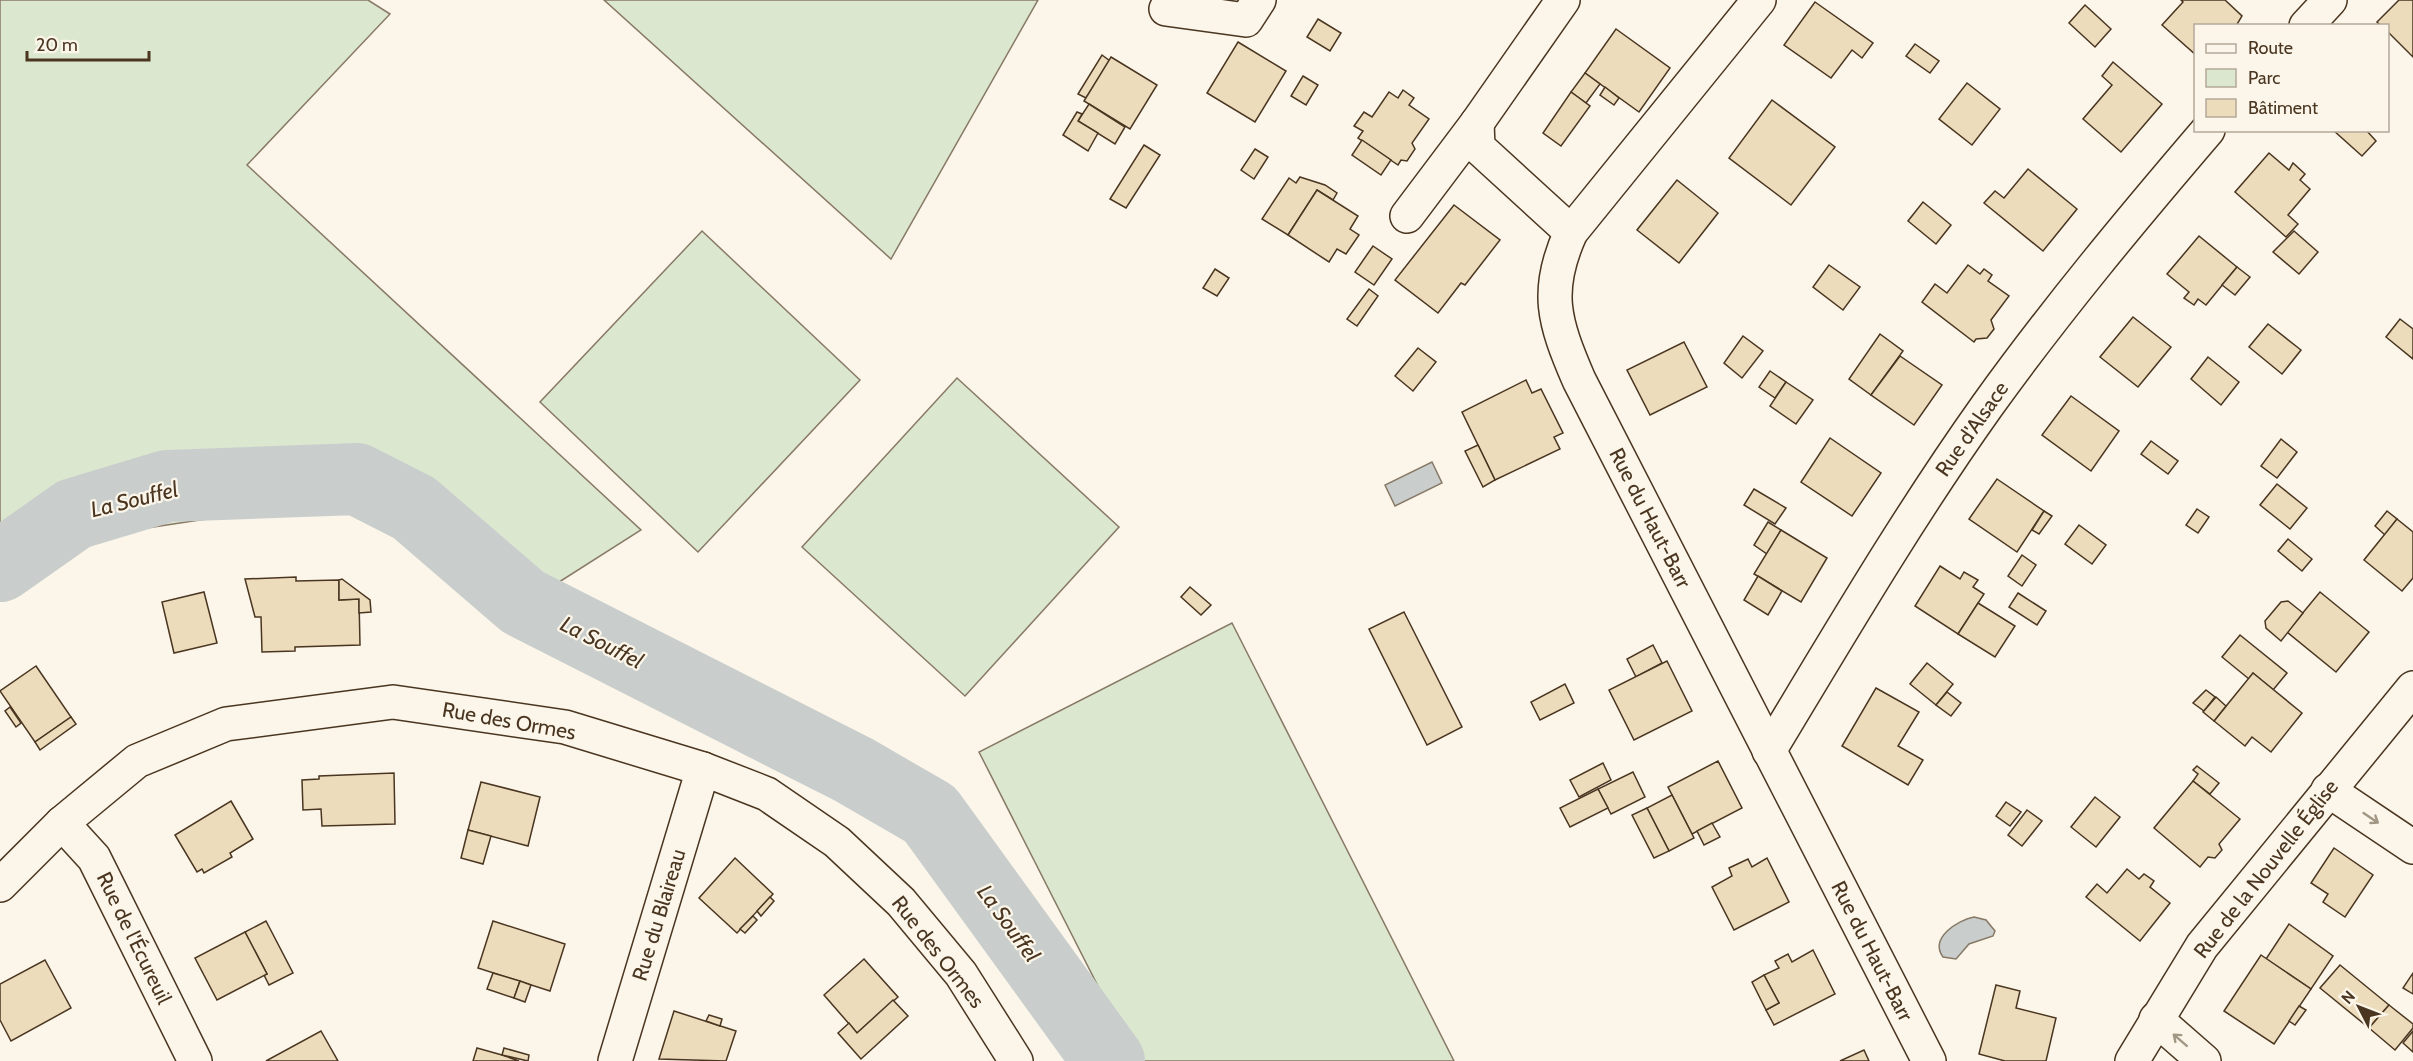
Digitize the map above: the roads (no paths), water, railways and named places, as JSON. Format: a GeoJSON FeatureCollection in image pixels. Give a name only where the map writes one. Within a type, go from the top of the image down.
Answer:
{"type":"FeatureCollection","features":[{"type":"Feature","properties":{"kind":"street"},"geometry":{"type":"LineString","coordinates":[[1166,9],[1246,20],[1259,0]]}},
{"type":"Feature","properties":{"kind":"street"},"geometry":{"type":"LineString","coordinates":[[1407,216],[1477,123],[1563,0]]}},
{"type":"Feature","properties":{"kind":"street","name":"Rue du Haut-Barr"},"geometry":{"type":"LineString","coordinates":[[1759,0],[1571,232],[1560,256],[1554,277],[1554,304],[1566,351],[1929,1061]]}},
{"type":"Feature","properties":{"kind":"street"},"geometry":{"type":"LineString","coordinates":[[2308,24],[2330,0]]}},
{"type":"Feature","properties":{"kind":"street"},"geometry":{"type":"LineString","coordinates":[[1477,123],[1478,147],[1571,232]]}},
{"type":"Feature","properties":{"kind":"street","name":"Rue d'Alsace"},"geometry":{"type":"LineString","coordinates":[[1769,751],[1889,554],[1987,406],[2092,267],[2206,132]]}},
{"type":"Feature","properties":{"kind":"street","name":"Rue de la Nouvelle Église"},"geometry":{"type":"LineString","coordinates":[[2132,1061],[2202,946],[2413,688]]}},
{"type":"Feature","properties":{"kind":"street","name":"Rue des Ormes"},"geometry":{"type":"LineString","coordinates":[[0,885],[62,823],[137,761],[226,724],[393,702],[565,727],[703,769],[767,794],[845,849],[901,902],[961,974],[1016,1061]]}},
{"type":"Feature","properties":{"kind":"street","name":"Rue du Blaireau"},"geometry":{"type":"LineString","coordinates":[[615,1061],[703,769]]}},
{"type":"Feature","properties":{"kind":"street"},"geometry":{"type":"LineString","coordinates":[[2328,790],[2413,847]]}},
{"type":"Feature","properties":{"kind":"street","name":"Rue de l'Écureuil"},"geometry":{"type":"LineString","coordinates":[[62,823],[94,858],[195,1061]]}},
{"type":"Feature","properties":{"kind":"street"},"geometry":{"type":"LineString","coordinates":[[2156,1019],[2204,1061]]}},
{"type":"Feature","properties":{"kind":"waterway","name":"La Souffel"},"geometry":{"type":"LineString","coordinates":[[0,566],[74,514],[167,486],[357,479],[414,508],[523,602],[854,770],[930,814],[1109,1061]]}}]}
